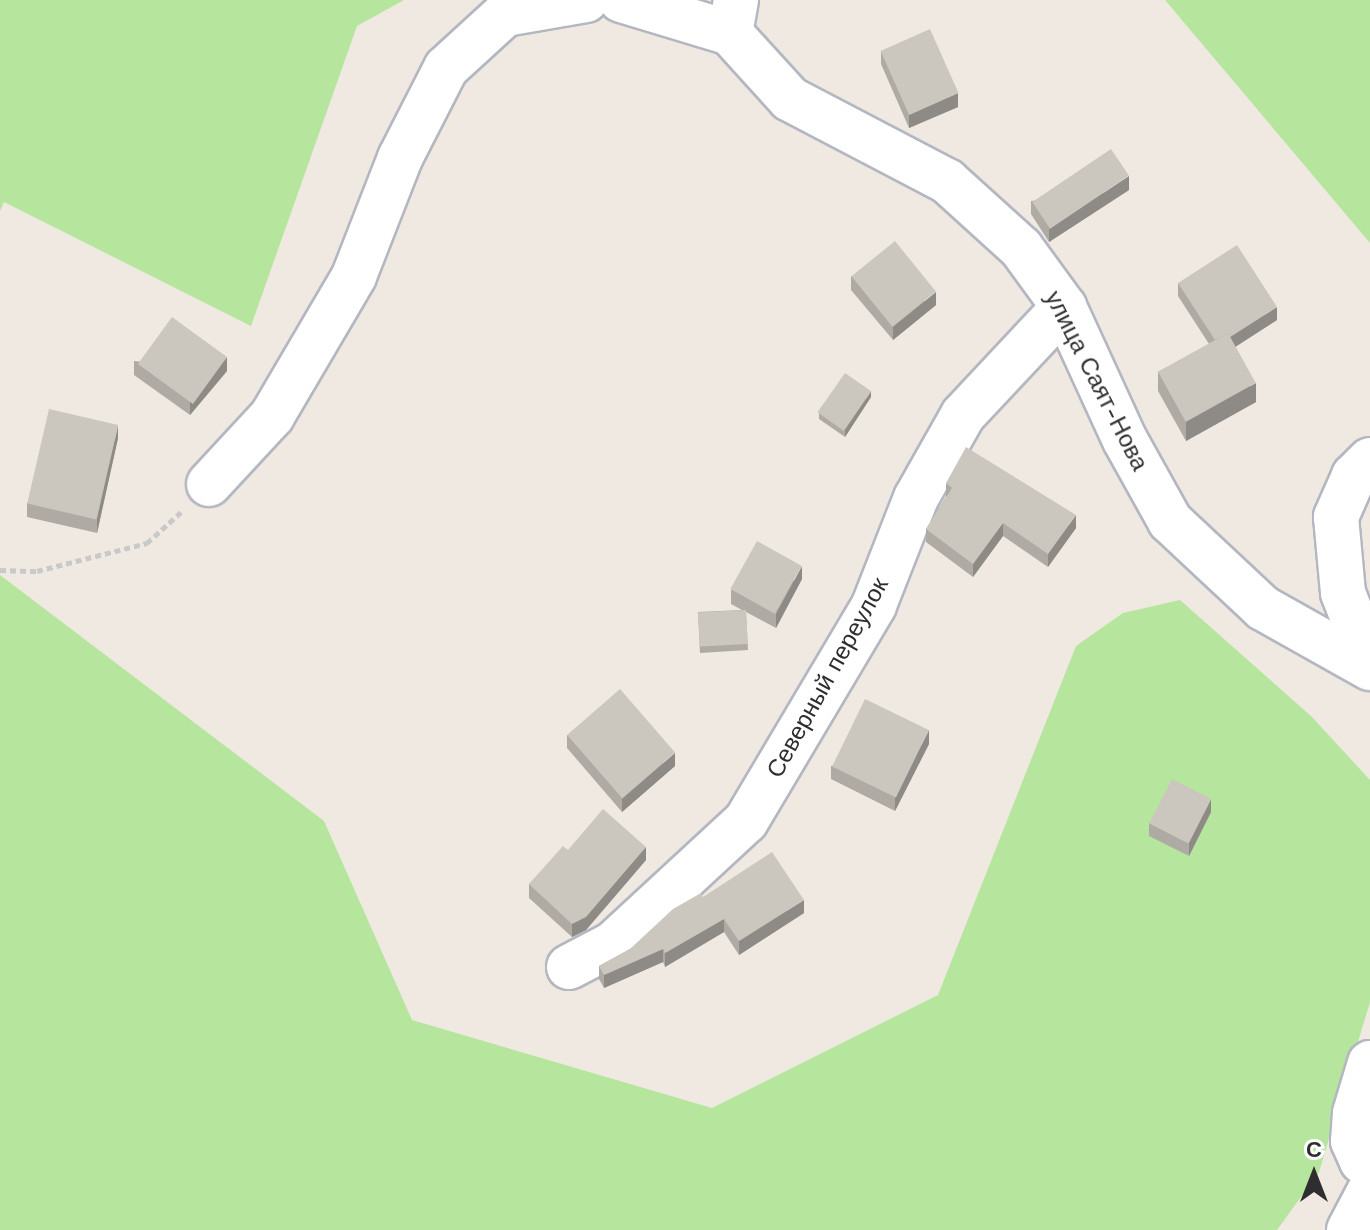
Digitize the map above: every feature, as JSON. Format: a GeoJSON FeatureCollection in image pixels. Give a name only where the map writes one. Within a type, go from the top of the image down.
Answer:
{"type":"FeatureCollection","features":[{"type":"Feature","properties":{"kind":"street"},"geometry":{"type":"LineString","coordinates":[[209,484],[272,416],[354,276],[400,158],[446,68],[505,14],[586,0]]}},
{"type":"Feature","properties":{"kind":"street"},"geometry":{"type":"LineString","coordinates":[[621,0],[733,16]]}},
{"type":"Feature","properties":{"kind":"street","name":"улица Саят-Нова"},"geometry":{"type":"LineString","coordinates":[[733,16],[790,99],[947,181],[1021,248],[1064,307],[1125,440],[1170,521],[1263,608],[1370,668]]}},
{"type":"Feature","properties":{"kind":"street","name":"Северный переулок"},"geometry":{"type":"LineString","coordinates":[[569,967],[613,944],[746,821],[874,605],[916,498],[963,415],[1064,307]]}},
{"type":"Feature","properties":{"kind":"street"},"geometry":{"type":"LineString","coordinates":[[1370,460],[1354,476],[1336,517],[1343,593],[1370,662]]}},
{"type":"Feature","properties":{"kind":"street"},"geometry":{"type":"LineString","coordinates":[[1370,1063],[1355,1113],[1353,1141],[1362,1161],[1370,1168]]}},
{"type":"Feature","properties":{"kind":"street"},"geometry":{"type":"LineString","coordinates":[[1349,1230],[1370,1190]]}},
{"type":"Feature","properties":{"kind":"path"},"geometry":{"type":"LineString","coordinates":[[0,570],[37,571],[147,543],[209,484]]}},
{"type":"Feature","properties":{"kind":"green space"},"geometry":{"type":"Polygon","coordinates":[[[0,0],[404,0],[357,26],[251,326],[4,202],[0,211],[0,0]]]}},
{"type":"Feature","properties":{"kind":"green space"},"geometry":{"type":"Polygon","coordinates":[[[1165,0],[1370,0],[1370,243],[1165,0]]]}},
{"type":"Feature","properties":{"kind":"green space"},"geometry":{"type":"Polygon","coordinates":[[[0,575],[324,821],[412,1020],[712,1108],[938,995],[1076,646],[1123,613],[1180,600],[1312,717],[1370,780],[1370,1002],[1319,1172],[1277,1230],[0,1230],[0,575]]]}},
{"type":"Feature","properties":{"kind":"building"},"geometry":{"type":"Polygon","coordinates":[[[930,29],[958,93],[909,115],[881,51],[930,29]]]}},
{"type":"Feature","properties":{"kind":"building"},"geometry":{"type":"Polygon","coordinates":[[[1111,149],[1129,176],[1050,229],[1032,202],[1111,149]]]}},
{"type":"Feature","properties":{"kind":"building"},"geometry":{"type":"Polygon","coordinates":[[[895,241],[936,292],[892,327],[851,276],[895,241]]]}},
{"type":"Feature","properties":{"kind":"building"},"geometry":{"type":"Polygon","coordinates":[[[1237,245],[1277,307],[1230,337],[1228,333],[1215,340],[1178,283],[1237,245]]]}},
{"type":"Feature","properties":{"kind":"building"},"geometry":{"type":"Polygon","coordinates":[[[172,317],[227,357],[193,404],[138,364],[172,317]]]}},
{"type":"Feature","properties":{"kind":"building"},"geometry":{"type":"Polygon","coordinates":[[[1228,333],[1256,383],[1186,422],[1158,372],[1228,333]]]}},
{"type":"Feature","properties":{"kind":"building"},"geometry":{"type":"Polygon","coordinates":[[[845,373],[871,391],[844,431],[817,412],[845,373]]]}},
{"type":"Feature","properties":{"kind":"building"},"geometry":{"type":"Polygon","coordinates":[[[49,409],[118,425],[96,519],[27,504],[49,409]]]}},
{"type":"Feature","properties":{"kind":"building"},"geometry":{"type":"Polygon","coordinates":[[[966,447],[1076,515],[1048,554],[1003,523],[973,564],[926,529],[952,488],[946,483],[966,447]]]}},
{"type":"Feature","properties":{"kind":"building"},"geometry":{"type":"Polygon","coordinates":[[[757,541],[802,566],[775,614],[730,589],[757,541]]]}},
{"type":"Feature","properties":{"kind":"building"},"geometry":{"type":"Polygon","coordinates":[[[746,610],[748,644],[700,646],[698,613],[746,610]]]}},
{"type":"Feature","properties":{"kind":"building"},"geometry":{"type":"Polygon","coordinates":[[[620,689],[675,752],[622,798],[567,735],[620,689]]]}},
{"type":"Feature","properties":{"kind":"building"},"geometry":{"type":"Polygon","coordinates":[[[865,699],[929,730],[896,798],[832,766],[865,699]]]}},
{"type":"Feature","properties":{"kind":"building"},"geometry":{"type":"Polygon","coordinates":[[[1172,779],[1211,799],[1189,844],[1149,824],[1172,779]]]}},
{"type":"Feature","properties":{"kind":"building"},"geometry":{"type":"Polygon","coordinates":[[[603,809],[646,847],[586,917],[572,924],[529,884],[563,846],[568,850],[603,809]]]}},
{"type":"Feature","properties":{"kind":"building"},"geometry":{"type":"Polygon","coordinates":[[[772,852],[804,900],[739,941],[724,919],[665,953],[663,949],[604,975],[599,966],[630,949],[673,909],[701,893],[703,897],[772,852]]]}}]}
